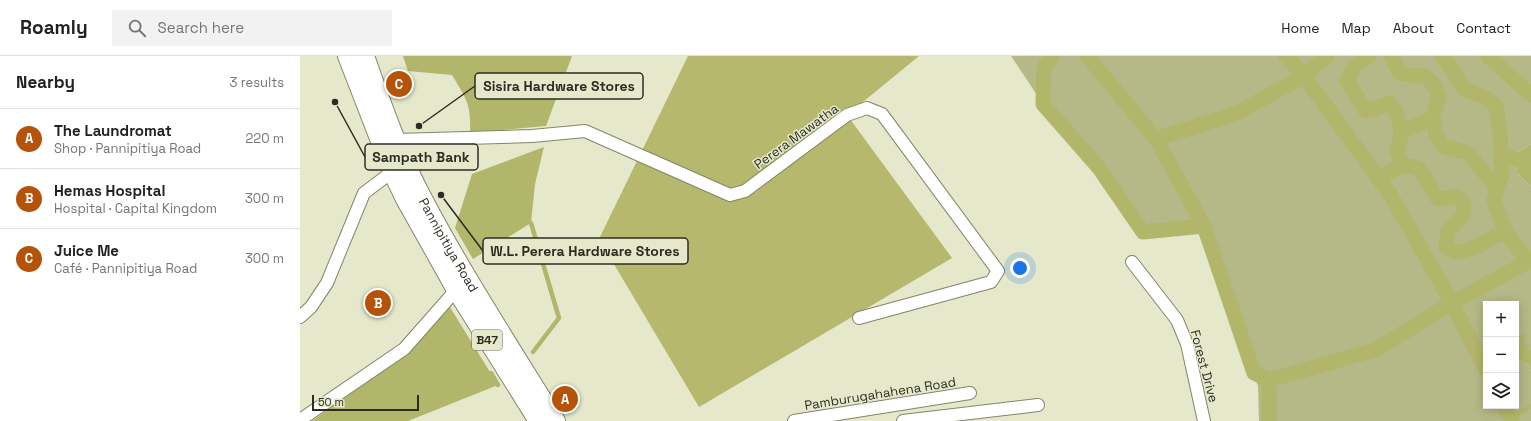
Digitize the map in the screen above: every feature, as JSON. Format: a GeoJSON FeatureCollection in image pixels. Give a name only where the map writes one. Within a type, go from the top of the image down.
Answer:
{"type":"FeatureCollection","features":[{"type":"Feature","properties":{"kind":"main road","name":"Pannipitiya Road"},"geometry":{"type":"LineString","coordinates":[[347,56],[392,172],[405,198],[463,286],[556,421]]}},
{"type":"Feature","properties":{"kind":"main road","name":"Pannipitiya Road"},"geometry":{"type":"LineString","coordinates":[[365,56],[396,140],[463,286],[538,421]]}},
{"type":"Feature","properties":{"kind":"street","name":"Perera Mawatha"},"geometry":{"type":"LineString","coordinates":[[396,140],[532,136],[585,131],[730,195],[745,191],[847,115],[867,108],[882,114],[998,271],[991,282],[859,318]]}},
{"type":"Feature","properties":{"kind":"street"},"geometry":{"type":"LineString","coordinates":[[300,317],[311,307],[327,283],[364,193],[392,172]]}},
{"type":"Feature","properties":{"kind":"street","name":"Forest Drive"},"geometry":{"type":"LineString","coordinates":[[1132,262],[1177,320],[1187,344],[1204,421]]}},
{"type":"Feature","properties":{"kind":"street"},"geometry":{"type":"LineString","coordinates":[[300,420],[404,349],[463,286]]}},
{"type":"Feature","properties":{"kind":"street","name":"Pamburugahahena Road"},"geometry":{"type":"LineString","coordinates":[[794,421],[970,392]]}},
{"type":"Feature","properties":{"kind":"street"},"geometry":{"type":"LineString","coordinates":[[903,421],[1038,405]]}},
{"type":"Feature","properties":{"kind":"shaded area"},"geometry":{"type":"Polygon","coordinates":[[[403,56],[572,56],[546,126],[470,133],[469,108],[452,75],[408,71],[403,56]]]}},
{"type":"Feature","properties":{"kind":"shaded area"},"geometry":{"type":"Polygon","coordinates":[[[688,56],[919,56],[847,115],[952,258],[699,407],[599,239],[688,56]]]}},
{"type":"Feature","properties":{"kind":"shaded area"},"geometry":{"type":"Polygon","coordinates":[[[1011,56],[1531,56],[1531,144],[1519,152],[1516,172],[1531,187],[1531,350],[1519,338],[1519,301],[1483,301],[1483,409],[1519,409],[1519,360],[1529,365],[1531,371],[1531,421],[1259,421],[1258,386],[1199,234],[1143,232],[1099,168],[1043,104],[1011,56]]]}},
{"type":"Feature","properties":{"kind":"shaded area"},"geometry":{"type":"Polygon","coordinates":[[[1531,144],[1531,187],[1516,172],[1519,152],[1531,144]]]}},
{"type":"Feature","properties":{"kind":"shaded area"},"geometry":{"type":"Polygon","coordinates":[[[544,147],[535,184],[531,223],[473,259],[455,228],[472,174],[544,147]]]}},
{"type":"Feature","properties":{"kind":"shaded area"},"geometry":{"type":"Polygon","coordinates":[[[448,304],[498,385],[408,421],[312,421],[402,356],[448,304]]]}},
{"type":"Feature","properties":{"kind":"shaded area"},"geometry":{"type":"Polygon","coordinates":[[[1526,334],[1525,343],[1531,350],[1531,371],[1529,365],[1519,360],[1519,336],[1526,334]]]}},
{"type":"Feature","properties":{"kind":"waterway"},"geometry":{"type":"LineString","coordinates":[[1052,56],[1044,68],[1043,104],[1099,168],[1143,232],[1204,226]]}},
{"type":"Feature","properties":{"kind":"waterway"},"geometry":{"type":"LineString","coordinates":[[1087,56],[1156,139],[1204,226],[1254,373],[1269,380],[1375,350],[1452,303],[1531,260]]}},
{"type":"Feature","properties":{"kind":"waterway"},"geometry":{"type":"LineString","coordinates":[[1286,56],[1304,76],[1390,194],[1452,303],[1483,364]]}},
{"type":"Feature","properties":{"kind":"waterway"},"geometry":{"type":"LineString","coordinates":[[1156,139],[1237,113],[1304,76],[1327,56]]}},
{"type":"Feature","properties":{"kind":"waterway"},"geometry":{"type":"LineString","coordinates":[[1369,56],[1355,66],[1347,81],[1366,111],[1389,103],[1396,112],[1402,132],[1397,151],[1403,165],[1419,168],[1438,199],[1458,197],[1464,204],[1464,214],[1448,231],[1446,246],[1459,252],[1480,245],[1505,231]]}},
{"type":"Feature","properties":{"kind":"waterway"},"geometry":{"type":"LineString","coordinates":[[1392,56],[1399,73],[1425,76],[1434,85],[1439,96],[1433,118],[1436,135],[1443,146],[1468,153],[1497,188]]}},
{"type":"Feature","properties":{"kind":"waterway"},"geometry":{"type":"LineString","coordinates":[[1442,56],[1465,90],[1485,97],[1496,106],[1500,131],[1502,174],[1494,200],[1505,231],[1528,262]]}},
{"type":"Feature","properties":{"kind":"waterway"},"geometry":{"type":"LineString","coordinates":[[1488,56],[1531,95]]}},
{"type":"Feature","properties":{"kind":"waterway"},"geometry":{"type":"LineString","coordinates":[[1402,132],[1433,118]]}},
{"type":"Feature","properties":{"kind":"waterway"},"geometry":{"type":"LineString","coordinates":[[1502,155],[1518,160]]}},
{"type":"Feature","properties":{"kind":"waterway"},"geometry":{"type":"LineString","coordinates":[[1378,178],[1403,165]]}},
{"type":"Feature","properties":{"kind":"waterway"},"geometry":{"type":"LineString","coordinates":[[531,223],[559,318],[533,352]]}},
{"type":"Feature","properties":{"kind":"waterway"},"geometry":{"type":"LineString","coordinates":[[491,373],[498,385]]}},
{"type":"Feature","properties":{"kind":"waterway"},"geometry":{"type":"LineString","coordinates":[[1269,380],[1269,421]]}},
{"type":"Feature","properties":{"kind":"waterway"},"geometry":{"type":"LineString","coordinates":[[1511,418],[1531,406]]}},
{"type":"Feature","properties":{"kind":"waterway"},"geometry":{"type":"LineString","coordinates":[[1506,409],[1512,421]]}},
{"type":"Feature","properties":{"kind":"place","name":"Juice Me"},"geometry":{"type":"Point","coordinates":[399,84]}},
{"type":"Feature","properties":{"kind":"place","name":"Sampath Bank"},"geometry":{"type":"Point","coordinates":[335,102]}},
{"type":"Feature","properties":{"kind":"place","name":"Sisira Hardware Stores"},"geometry":{"type":"Point","coordinates":[419,126]}},
{"type":"Feature","properties":{"kind":"place","name":"W.L. Perera Hardware Stores"},"geometry":{"type":"Point","coordinates":[441,195]}},
{"type":"Feature","properties":{"kind":"place","name":"Hemas Hospital"},"geometry":{"type":"Point","coordinates":[378,303]}},
{"type":"Feature","properties":{"kind":"place","name":"The Laundromat"},"geometry":{"type":"Point","coordinates":[565,399]}}]}
